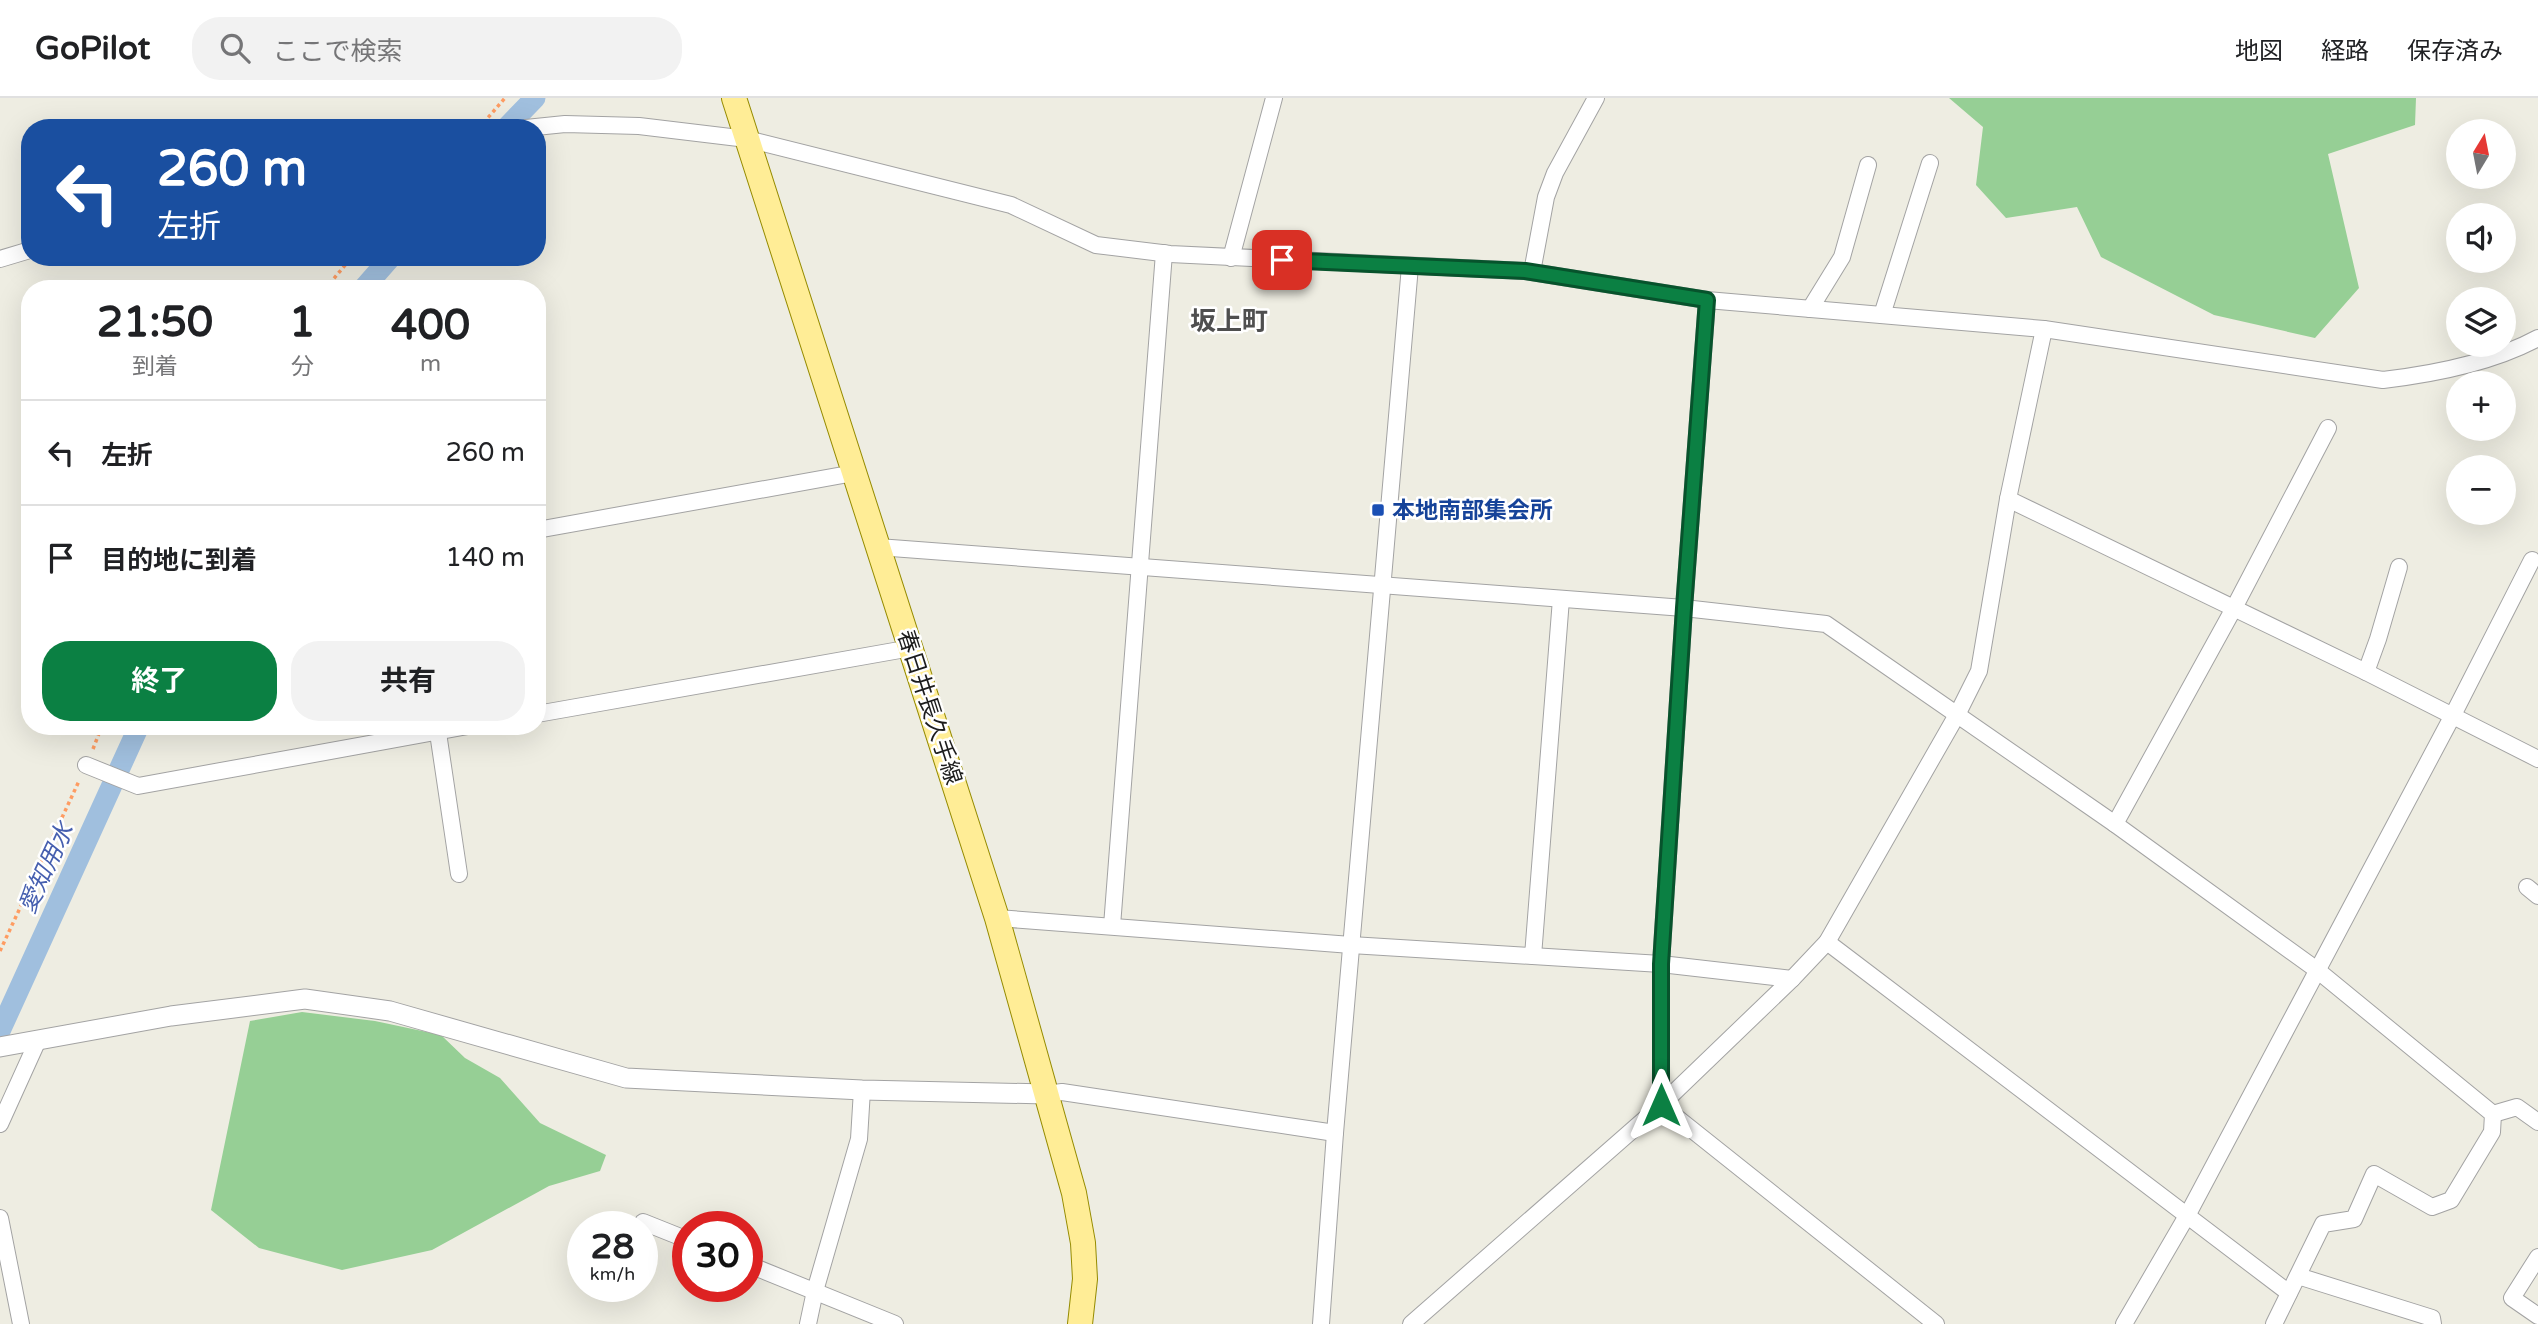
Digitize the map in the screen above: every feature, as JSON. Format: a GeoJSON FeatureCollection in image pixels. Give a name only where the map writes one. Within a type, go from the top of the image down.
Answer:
{"type":"FeatureCollection","features":[{"type":"Feature","properties":{"kind":"main road","name":"春日井長久手線"},"geometry":{"type":"LineString","coordinates":[[734,98],[997,918],[1074,1193],[1083,1243],[1085,1279],[1080,1324]]}},
{"type":"Feature","properties":{"kind":"street"},"geometry":{"type":"LineString","coordinates":[[1231,258],[1274,98]]}},
{"type":"Feature","properties":{"kind":"street"},"geometry":{"type":"LineString","coordinates":[[1532,272],[1546,197],[1555,173],[1596,98]]}},
{"type":"Feature","properties":{"kind":"street"},"geometry":{"type":"LineString","coordinates":[[546,126],[639,126],[747,139],[1011,205],[1096,245],[1164,253],[1532,272],[1707,300],[2045,329],[2383,380],[2423,375],[2495,356],[2538,338]]}},
{"type":"Feature","properties":{"kind":"street"},"geometry":{"type":"LineString","coordinates":[[1882,315],[1930,163]]}},
{"type":"Feature","properties":{"kind":"street"},"geometry":{"type":"LineString","coordinates":[[1810,309],[1842,257],[1868,165]]}},
{"type":"Feature","properties":{"kind":"street"},"geometry":{"type":"LineString","coordinates":[[0,260],[21,253]]}},
{"type":"Feature","properties":{"kind":"street"},"geometry":{"type":"LineString","coordinates":[[1112,926],[1164,253]]}},
{"type":"Feature","properties":{"kind":"street"},"geometry":{"type":"LineString","coordinates":[[1321,1324],[1410,266]]}},
{"type":"Feature","properties":{"kind":"street"},"geometry":{"type":"LineString","coordinates":[[1661,1105],[1661,964],[1707,300]]}},
{"type":"Feature","properties":{"kind":"street"},"geometry":{"type":"LineString","coordinates":[[1411,1324],[1661,1105],[1827,942],[1958,713],[1979,671],[2008,499],[2045,329]]}},
{"type":"Feature","properties":{"kind":"street"},"geometry":{"type":"LineString","coordinates":[[2115,824],[2234,608],[2328,428]]}},
{"type":"Feature","properties":{"kind":"street"},"geometry":{"type":"LineString","coordinates":[[546,528],[854,473]]}},
{"type":"Feature","properties":{"kind":"street"},"geometry":{"type":"LineString","coordinates":[[2008,499],[2538,759]]}},
{"type":"Feature","properties":{"kind":"street"},"geometry":{"type":"LineString","coordinates":[[878,547],[1561,598],[1826,624],[1958,713],[2317,970],[2493,1114]]}},
{"type":"Feature","properties":{"kind":"street"},"geometry":{"type":"LineString","coordinates":[[2124,1324],[2188,1214],[2453,715],[2532,560]]}},
{"type":"Feature","properties":{"kind":"street"},"geometry":{"type":"LineString","coordinates":[[2365,672],[2378,639],[2399,567]]}},
{"type":"Feature","properties":{"kind":"street"},"geometry":{"type":"LineString","coordinates":[[1532,957],[1561,598]]}},
{"type":"Feature","properties":{"kind":"street"},"geometry":{"type":"LineString","coordinates":[[546,712],[911,648]]}},
{"type":"Feature","properties":{"kind":"street"},"geometry":{"type":"LineString","coordinates":[[86,765],[138,786],[406,735]]}},
{"type":"Feature","properties":{"kind":"street"},"geometry":{"type":"LineString","coordinates":[[439,735],[459,874]]}},
{"type":"Feature","properties":{"kind":"street"},"geometry":{"type":"LineString","coordinates":[[997,918],[1351,945],[1661,964],[1792,979]]}},
{"type":"Feature","properties":{"kind":"street"},"geometry":{"type":"LineString","coordinates":[[1827,942],[2289,1293]]}},
{"type":"Feature","properties":{"kind":"street"},"geometry":{"type":"LineString","coordinates":[[0,1046],[197,1013],[305,999],[390,1010],[626,1078],[862,1090],[1046,1094],[1062,1092],[1335,1133]]}},
{"type":"Feature","properties":{"kind":"street"},"geometry":{"type":"LineString","coordinates":[[0,1124],[29,1041]]}},
{"type":"Feature","properties":{"kind":"street"},"geometry":{"type":"LineString","coordinates":[[808,1324],[859,1139],[862,1090]]}},
{"type":"Feature","properties":{"kind":"street"},"geometry":{"type":"LineString","coordinates":[[1661,1105],[1936,1324]]}},
{"type":"Feature","properties":{"kind":"street"},"geometry":{"type":"LineString","coordinates":[[2493,1114],[2517,1107],[2538,1122]]}},
{"type":"Feature","properties":{"kind":"street"},"geometry":{"type":"LineString","coordinates":[[2274,1324],[2323,1224],[2354,1219],[2374,1174],[2432,1207],[2451,1200],[2493,1132],[2493,1114]]}},
{"type":"Feature","properties":{"kind":"street"},"geometry":{"type":"LineString","coordinates":[[0,1218],[21,1324]]}},
{"type":"Feature","properties":{"kind":"street"},"geometry":{"type":"LineString","coordinates":[[2538,1257],[2512,1298],[2538,1316]]}},
{"type":"Feature","properties":{"kind":"street"},"geometry":{"type":"LineString","coordinates":[[763,1270],[895,1324]]}},
{"type":"Feature","properties":{"kind":"street"},"geometry":{"type":"LineString","coordinates":[[2298,1276],[2432,1318],[2433,1324]]}},
{"type":"Feature","properties":{"kind":"path"},"geometry":{"type":"LineString","coordinates":[[487,119],[505,98]]}},
{"type":"Feature","properties":{"kind":"path"},"geometry":{"type":"LineString","coordinates":[[332,280],[344,266]]}},
{"type":"Feature","properties":{"kind":"path"},"geometry":{"type":"LineString","coordinates":[[0,951],[98,735]]}},
{"type":"Feature","properties":{"kind":"green space"},"geometry":{"type":"Polygon","coordinates":[[[1949,98],[2416,98],[2415,125],[2328,154],[2359,288],[2315,338],[2214,315],[2101,257],[2077,207],[2006,218],[1976,185],[1983,127],[1949,98]]]}},
{"type":"Feature","properties":{"kind":"green space"},"geometry":{"type":"Polygon","coordinates":[[[302,1012],[375,1021],[441,1035],[465,1058],[500,1078],[540,1123],[606,1155],[600,1171],[549,1186],[432,1250],[342,1270],[259,1248],[211,1210],[250,1021],[302,1012]]]}},
{"type":"Feature","properties":{"kind":"waterway","name":"愛知用水"},"geometry":{"type":"LineString","coordinates":[[515,119],[535,98]]}},
{"type":"Feature","properties":{"kind":"waterway","name":"愛知用水"},"geometry":{"type":"LineString","coordinates":[[371,280],[383,266]]}},
{"type":"Feature","properties":{"kind":"waterway","name":"愛知用水"},"geometry":{"type":"LineString","coordinates":[[0,1031],[135,735]]}},
{"type":"Feature","properties":{"kind":"place","name":"本地南部集会所"},"geometry":{"type":"Point","coordinates":[1378,510]}},
{"type":"Feature","properties":{"kind":"district","name":"坂上町"},"geometry":{"type":"Point","coordinates":[1229,321]}},
{"type":"Feature","properties":{"kind":"route"},"geometry":{"type":"LineString","coordinates":[[1282,260],[1525,271],[1707,300],[1661,964],[1661,1105]]}}]}
